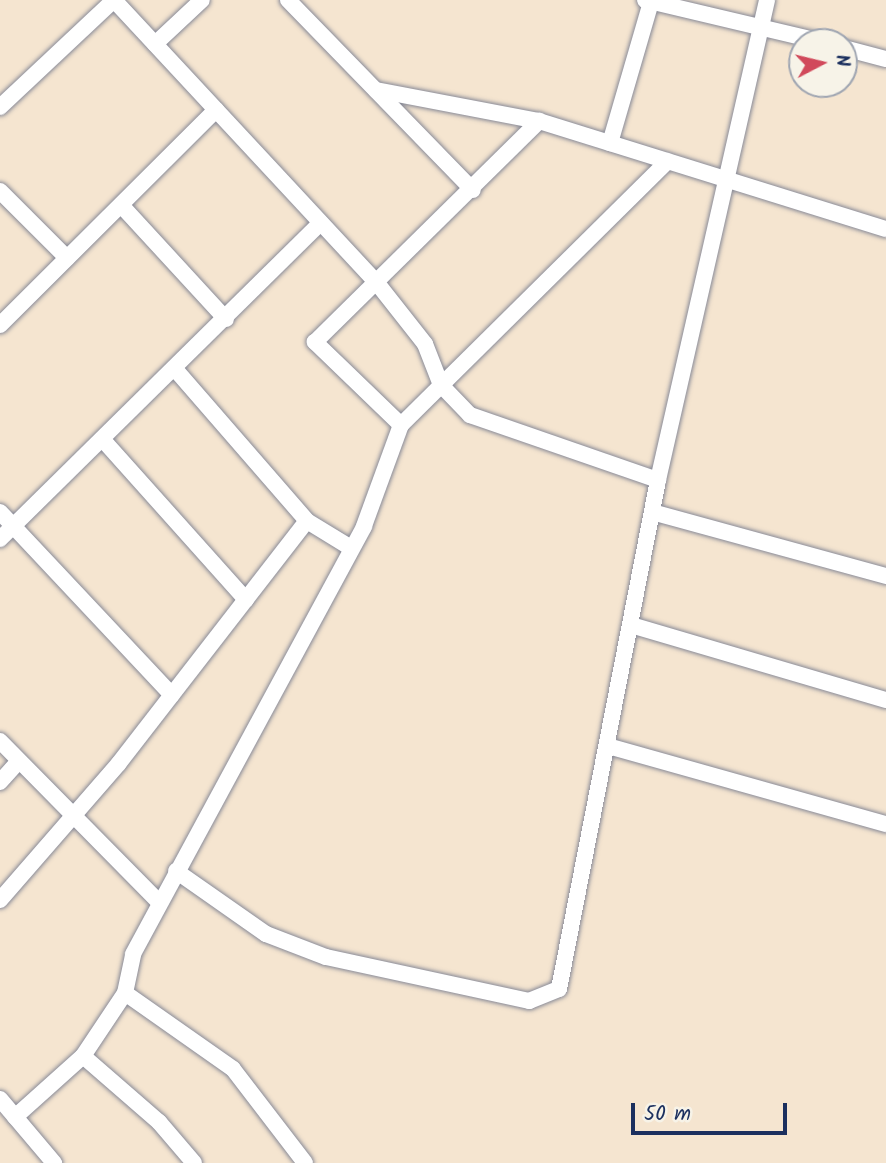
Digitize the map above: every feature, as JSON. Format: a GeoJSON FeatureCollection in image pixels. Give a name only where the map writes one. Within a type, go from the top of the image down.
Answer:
{"type":"FeatureCollection","features":[{"type":"Feature","properties":{"kind":"street"},"geometry":{"type":"LineString","coordinates":[[0,107],[114,0],[376,282],[425,344],[442,385],[470,415],[658,480]]}},
{"type":"Feature","properties":{"kind":"street"},"geometry":{"type":"LineString","coordinates":[[155,44],[202,0]]}},
{"type":"Feature","properties":{"kind":"street"},"geometry":{"type":"LineString","coordinates":[[288,0],[473,190]]}},
{"type":"Feature","properties":{"kind":"street"},"geometry":{"type":"LineString","coordinates":[[176,871],[266,934],[314,953],[399,975],[528,1001],[559,989],[658,480],[724,175],[767,0]]}},
{"type":"Feature","properties":{"kind":"street"},"geometry":{"type":"LineString","coordinates":[[610,143],[648,1],[788,33]]}},
{"type":"Feature","properties":{"kind":"street"},"geometry":{"type":"LineString","coordinates":[[858,52],[886,59]]}},
{"type":"Feature","properties":{"kind":"street"},"geometry":{"type":"LineString","coordinates":[[376,90],[539,121],[668,161],[724,175],[886,229]]}},
{"type":"Feature","properties":{"kind":"street"},"geometry":{"type":"LineString","coordinates":[[0,325],[216,110]]}},
{"type":"Feature","properties":{"kind":"street"},"geometry":{"type":"LineString","coordinates":[[401,425],[315,342],[473,190],[539,121]]}},
{"type":"Feature","properties":{"kind":"street"},"geometry":{"type":"LineString","coordinates":[[15,1117],[83,1056],[125,993],[133,954],[159,902],[364,526],[401,425],[668,161]]}},
{"type":"Feature","properties":{"kind":"street"},"geometry":{"type":"LineString","coordinates":[[0,191],[67,258]]}},
{"type":"Feature","properties":{"kind":"street"},"geometry":{"type":"LineString","coordinates":[[121,205],[226,319]]}},
{"type":"Feature","properties":{"kind":"street"},"geometry":{"type":"LineString","coordinates":[[0,539],[104,441],[321,223]]}},
{"type":"Feature","properties":{"kind":"street"},"geometry":{"type":"LineString","coordinates":[[175,369],[307,521],[351,548]]}},
{"type":"Feature","properties":{"kind":"street"},"geometry":{"type":"LineString","coordinates":[[104,441],[246,600]]}},
{"type":"Feature","properties":{"kind":"street"},"geometry":{"type":"LineString","coordinates":[[0,512],[172,695]]}},
{"type":"Feature","properties":{"kind":"street"},"geometry":{"type":"LineString","coordinates":[[652,512],[886,576]]}},
{"type":"Feature","properties":{"kind":"street"},"geometry":{"type":"LineString","coordinates":[[0,900],[71,814],[120,763],[307,521]]}},
{"type":"Feature","properties":{"kind":"street"},"geometry":{"type":"LineString","coordinates":[[631,625],[886,700]]}},
{"type":"Feature","properties":{"kind":"street"},"geometry":{"type":"LineString","coordinates":[[0,741],[159,902]]}},
{"type":"Feature","properties":{"kind":"street"},"geometry":{"type":"LineString","coordinates":[[608,746],[886,824]]}},
{"type":"Feature","properties":{"kind":"street"},"geometry":{"type":"LineString","coordinates":[[0,782],[19,761]]}},
{"type":"Feature","properties":{"kind":"street"},"geometry":{"type":"LineString","coordinates":[[125,993],[233,1069],[305,1163]]}},
{"type":"Feature","properties":{"kind":"street"},"geometry":{"type":"LineString","coordinates":[[83,1056],[159,1122],[194,1163]]}},
{"type":"Feature","properties":{"kind":"street"},"geometry":{"type":"LineString","coordinates":[[0,1099],[54,1163]]}}]}
